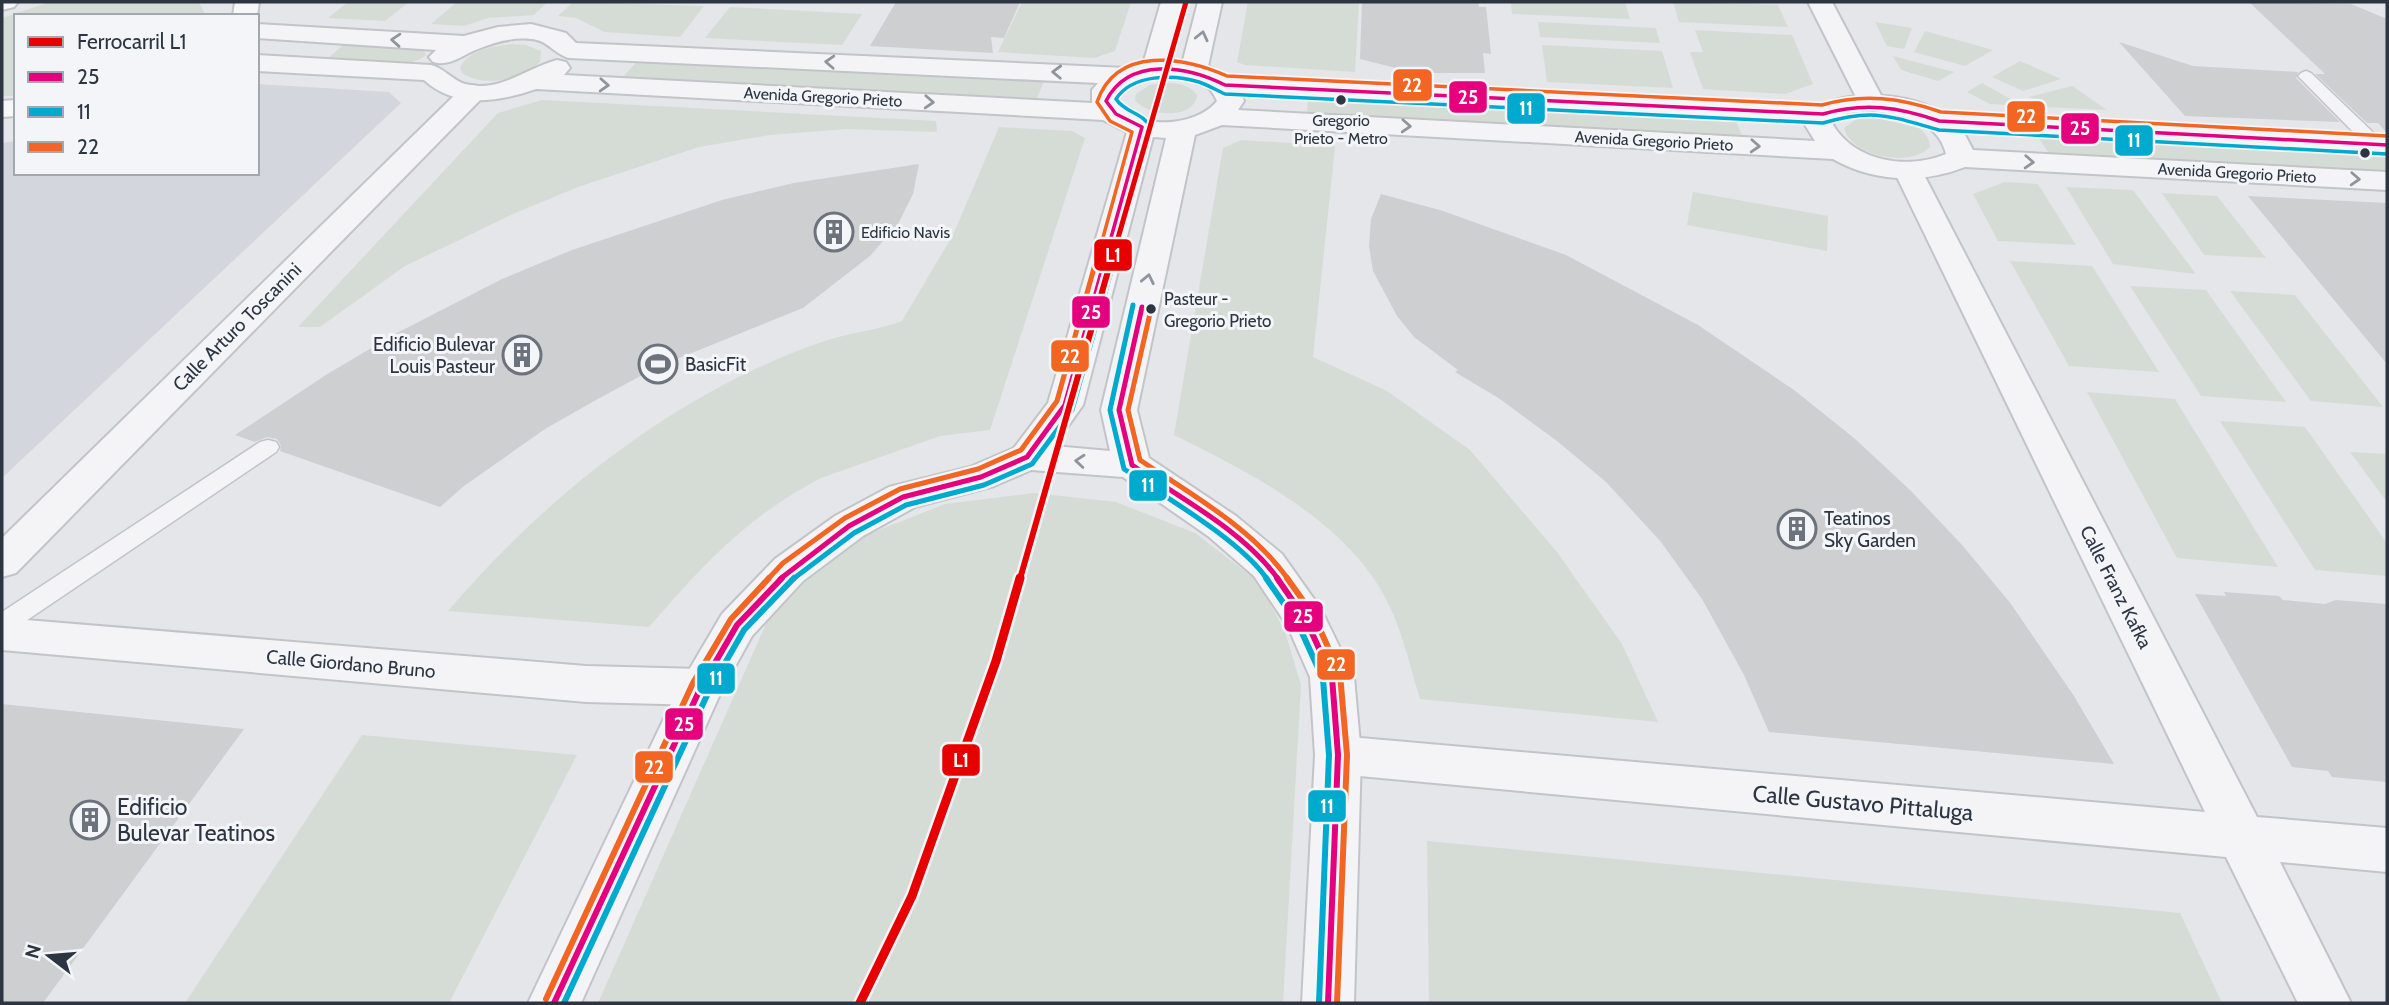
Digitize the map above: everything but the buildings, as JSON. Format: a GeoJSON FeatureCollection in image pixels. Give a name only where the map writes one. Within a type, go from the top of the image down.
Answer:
{"type":"FeatureCollection","features":[{"type":"Feature","properties":{"kind":"street"},"geometry":{"type":"LineString","coordinates":[[1155,68],[1173,2]]}},
{"type":"Feature","properties":{"kind":"street"},"geometry":{"type":"LineString","coordinates":[[1125,76],[1113,83],[1106,92],[1105,102],[1110,112],[1123,121],[1142,127],[1182,130],[1219,117],[1231,101],[1225,85],[1212,76],[1194,70],[1210,2]]}},
{"type":"Feature","properties":{"kind":"street"},"geometry":{"type":"LineString","coordinates":[[1820,2],[1872,103]]}},
{"type":"Feature","properties":{"kind":"street"},"geometry":{"type":"LineString","coordinates":[[259,31],[464,44]]}},
{"type":"Feature","properties":{"kind":"street"},"geometry":{"type":"LineString","coordinates":[[259,64],[431,74],[444,88],[472,93],[500,91],[536,81],[562,65],[569,50],[556,37],[536,32],[507,33],[464,44],[442,56],[431,74]]}},
{"type":"Feature","properties":{"kind":"street","name":"Avenida Gregorio Prieto"},"geometry":{"type":"LineString","coordinates":[[569,50],[1125,76],[1155,68],[1194,70]]}},
{"type":"Feature","properties":{"kind":"street","name":"Avenida Gregorio Prieto"},"geometry":{"type":"LineString","coordinates":[[536,81],[1110,112]]}},
{"type":"Feature","properties":{"kind":"street","name":"Avenida Gregorio Prieto"},"geometry":{"type":"LineString","coordinates":[[1225,85],[1823,114],[1843,105],[1872,103],[1896,106],[1939,121],[2381,145]]}},
{"type":"Feature","properties":{"kind":"street","name":"Calle Arturo Toscanini"},"geometry":{"type":"LineString","coordinates":[[2,562],[472,93]]}},
{"type":"Feature","properties":{"kind":"street"},"geometry":{"type":"LineString","coordinates":[[1823,114],[1819,125],[1824,137],[1837,151]]}},
{"type":"Feature","properties":{"kind":"street","name":"Avenida Gregorio Prieto"},"geometry":{"type":"LineString","coordinates":[[1219,117],[1837,151],[1865,163],[1908,171],[1937,169],[1961,158],[2387,181]]}},
{"type":"Feature","properties":{"kind":"street"},"geometry":{"type":"LineString","coordinates":[[1939,121],[1953,133],[1960,144],[1961,158]]}},
{"type":"Feature","properties":{"kind":"street"},"geometry":{"type":"LineString","coordinates":[[1027,457],[1065,405],[1142,127]]}},
{"type":"Feature","properties":{"kind":"street"},"geometry":{"type":"LineString","coordinates":[[1132,465],[1119,410],[1182,130]]}},
{"type":"Feature","properties":{"kind":"street","name":"Calle Franz Kafka"},"geometry":{"type":"LineString","coordinates":[[1908,171],[2325,1003]]}},
{"type":"Feature","properties":{"kind":"street"},"geometry":{"type":"LineString","coordinates":[[554,1003],[701,687],[737,625],[789,570],[849,526],[903,496],[981,477],[1027,457],[1132,465],[1222,526],[1268,565],[1306,620],[1332,677],[1338,755],[1328,1003]]}},
{"type":"Feature","properties":{"kind":"street","name":"Calle Giordano Bruno"},"geometry":{"type":"LineString","coordinates":[[2,634],[586,684],[701,687]]}},
{"type":"Feature","properties":{"kind":"street","name":"Calle Gustavo Pittaluga"},"geometry":{"type":"LineString","coordinates":[[1338,755],[2387,850]]}},
{"type":"Feature","properties":{"kind":"lane"},"geometry":{"type":"LineString","coordinates":[[2306,76],[2381,145]]}},
{"type":"Feature","properties":{"kind":"lane"},"geometry":{"type":"LineString","coordinates":[[2,624],[268,447]]}},
{"type":"Feature","properties":{"kind":"shaded area"},"geometry":{"type":"Polygon","coordinates":[[[50,2],[199,2],[205,14],[14,14],[50,2]]]}},
{"type":"Feature","properties":{"kind":"shaded area"},"geometry":{"type":"Polygon","coordinates":[[[348,2],[409,2],[385,21],[328,18],[348,2]]]}},
{"type":"Feature","properties":{"kind":"shaded area"},"geometry":{"type":"Polygon","coordinates":[[[457,2],[547,2],[534,15],[488,18],[464,26],[431,24],[457,2]]]}},
{"type":"Feature","properties":{"kind":"shaded area"},"geometry":{"type":"Polygon","coordinates":[[[573,2],[704,6],[680,37],[605,32],[576,18],[558,16],[573,2]]]}},
{"type":"Feature","properties":{"kind":"shaded area"},"geometry":{"type":"Polygon","coordinates":[[[1022,2],[1131,2],[1115,51],[1094,58],[998,52],[1022,2]]]}},
{"type":"Feature","properties":{"kind":"shaded area"},"geometry":{"type":"Polygon","coordinates":[[[1248,2],[1359,2],[1355,72],[1245,65],[1237,62],[1248,2]]]}},
{"type":"Feature","properties":{"kind":"shaded area"},"geometry":{"type":"Polygon","coordinates":[[[1511,2],[1625,2],[1630,19],[1512,14],[1511,2]]]}},
{"type":"Feature","properties":{"kind":"shaded area"},"geometry":{"type":"Polygon","coordinates":[[[1673,2],[1778,5],[1788,27],[1679,22],[1673,2]]]}},
{"type":"Feature","properties":{"kind":"shaded area"},"geometry":{"type":"Polygon","coordinates":[[[730,7],[862,14],[842,45],[705,38],[730,7]]]}},
{"type":"Feature","properties":{"kind":"shaded area"},"geometry":{"type":"Polygon","coordinates":[[[14,14],[14,96],[2,96],[2,18],[14,14]]]}},
{"type":"Feature","properties":{"kind":"shaded area"},"geometry":{"type":"Polygon","coordinates":[[[1538,22],[1656,28],[1660,43],[1540,37],[1538,22]]]}},
{"type":"Feature","properties":{"kind":"shaded area"},"geometry":{"type":"Polygon","coordinates":[[[1875,22],[1912,28],[1904,49],[1887,46],[1875,22]]]}},
{"type":"Feature","properties":{"kind":"shaded area"},"geometry":{"type":"Polygon","coordinates":[[[1695,30],[1792,35],[1813,84],[1785,94],[1703,89],[1690,52],[1703,52],[1695,30]]]}},
{"type":"Feature","properties":{"kind":"shaded area"},"geometry":{"type":"Polygon","coordinates":[[[1925,31],[1993,50],[1965,66],[1914,52],[1925,31]]]}},
{"type":"Feature","properties":{"kind":"shaded area"},"geometry":{"type":"Polygon","coordinates":[[[344,44],[422,48],[426,55],[405,64],[392,65],[325,61],[344,44]]]}},
{"type":"Feature","properties":{"kind":"shaded area"},"geometry":{"type":"Polygon","coordinates":[[[513,44],[526,45],[541,51],[540,62],[523,73],[503,80],[481,80],[462,73],[460,67],[477,52],[513,44]]]}},
{"type":"Feature","properties":{"kind":"shaded area"},"geometry":{"type":"Polygon","coordinates":[[[1542,45],[1662,51],[1673,88],[1547,82],[1542,45]]]}},
{"type":"Feature","properties":{"kind":"shaded area"},"geometry":{"type":"Polygon","coordinates":[[[1893,56],[1954,72],[1938,81],[1901,70],[1893,56]]]}},
{"type":"Feature","properties":{"kind":"shaded area"},"geometry":{"type":"Polygon","coordinates":[[[638,60],[1044,81],[1036,100],[623,77],[638,60]]]}},
{"type":"Feature","properties":{"kind":"shaded area"},"geometry":{"type":"Polygon","coordinates":[[[2020,61],[2061,79],[2023,91],[1992,77],[2020,61]]]}},
{"type":"Feature","properties":{"kind":"shaded area"},"geometry":{"type":"Polygon","coordinates":[[[1162,83],[1190,88],[1197,95],[1194,103],[1188,109],[1169,113],[1149,110],[1135,100],[1136,94],[1150,85],[1162,83]]]}},
{"type":"Feature","properties":{"kind":"shaded area"},"geometry":{"type":"Polygon","coordinates":[[[1982,83],[2023,106],[1990,104],[1967,92],[1982,83]]]}},
{"type":"Feature","properties":{"kind":"shaded area"},"geometry":{"type":"Polygon","coordinates":[[[259,84],[389,92],[401,103],[2,478],[2,143],[14,141],[14,175],[259,175],[259,84]]]}},
{"type":"Feature","properties":{"kind":"shaded area"},"geometry":{"type":"Polygon","coordinates":[[[2072,86],[2107,110],[2045,107],[2029,97],[2072,86]]]}},
{"type":"Feature","properties":{"kind":"shaded area"},"geometry":{"type":"Polygon","coordinates":[[[1308,95],[1735,118],[1743,138],[1307,114],[1308,95]]]}},
{"type":"Feature","properties":{"kind":"shaded area"},"geometry":{"type":"Polygon","coordinates":[[[542,100],[936,121],[937,132],[846,129],[770,135],[699,147],[578,187],[513,214],[405,266],[320,327],[298,327],[498,113],[542,100]]]}},
{"type":"Feature","properties":{"kind":"shaded area"},"geometry":{"type":"Polygon","coordinates":[[[1870,116],[1898,119],[1916,126],[1928,138],[1930,147],[1909,157],[1896,158],[1869,152],[1849,138],[1844,128],[1858,118],[1870,116]]]}},
{"type":"Feature","properties":{"kind":"shaded area"},"geometry":{"type":"Polygon","coordinates":[[[999,127],[1072,131],[1085,138],[990,430],[940,436],[821,478],[794,493],[727,544],[649,627],[448,611],[527,528],[571,489],[665,419],[766,364],[829,340],[902,321],[953,235],[999,127]]]}},
{"type":"Feature","properties":{"kind":"shaded area"},"geometry":{"type":"Polygon","coordinates":[[[2036,134],[2387,152],[2387,173],[2050,155],[2036,134]]]}},
{"type":"Feature","properties":{"kind":"shaded area"},"geometry":{"type":"Polygon","coordinates":[[[1241,140],[1335,146],[1313,357],[1387,391],[1470,450],[1557,552],[1622,644],[1658,722],[1420,699],[1392,611],[1368,571],[1347,546],[1293,502],[1233,465],[1174,435],[1223,148],[1241,140]]]}},
{"type":"Feature","properties":{"kind":"shaded area"},"geometry":{"type":"Polygon","coordinates":[[[2005,182],[2038,184],[2076,245],[1998,241],[1973,194],[2005,182]]]}},
{"type":"Feature","properties":{"kind":"shaded area"},"geometry":{"type":"Polygon","coordinates":[[[2066,187],[2133,190],[2196,274],[2113,264],[2066,187]]]}},
{"type":"Feature","properties":{"kind":"shaded area"},"geometry":{"type":"Polygon","coordinates":[[[1693,192],[1828,216],[1827,251],[1687,225],[1693,192]]]}},
{"type":"Feature","properties":{"kind":"shaded area"},"geometry":{"type":"Polygon","coordinates":[[[2162,193],[2217,196],[2266,258],[2204,255],[2162,193]]]}},
{"type":"Feature","properties":{"kind":"shaded area"},"geometry":{"type":"Polygon","coordinates":[[[2010,261],[2092,266],[2159,372],[2069,366],[2010,261]]]}},
{"type":"Feature","properties":{"kind":"shaded area"},"geometry":{"type":"Polygon","coordinates":[[[2130,286],[2206,290],[2286,402],[2201,396],[2130,286]]]}},
{"type":"Feature","properties":{"kind":"shaded area"},"geometry":{"type":"Polygon","coordinates":[[[2230,291],[2295,295],[2383,407],[2311,401],[2230,291]]]}},
{"type":"Feature","properties":{"kind":"shaded area"},"geometry":{"type":"Polygon","coordinates":[[[2087,392],[2175,399],[2278,567],[2177,558],[2087,392]]]}},
{"type":"Feature","properties":{"kind":"shaded area"},"geometry":{"type":"Polygon","coordinates":[[[2220,421],[2305,427],[2387,543],[2387,576],[2315,570],[2220,421]]]}},
{"type":"Feature","properties":{"kind":"shaded area"},"geometry":{"type":"Polygon","coordinates":[[[2350,452],[2387,454],[2387,502],[2350,452]]]}},
{"type":"Feature","properties":{"kind":"shaded area"},"geometry":{"type":"Polygon","coordinates":[[[1034,493],[1116,502],[1195,533],[1259,582],[1285,632],[1301,685],[1283,1003],[598,1003],[769,617],[814,573],[866,535],[945,504],[1034,493]]]}},
{"type":"Feature","properties":{"kind":"shaded area"},"geometry":{"type":"Polygon","coordinates":[[[362,735],[577,755],[449,1003],[185,1003],[362,735]]]}},
{"type":"Feature","properties":{"kind":"shaded area"},"geometry":{"type":"Polygon","coordinates":[[[1427,841],[2180,913],[2222,1003],[1429,1003],[1427,841]]]}},
{"type":"Feature","properties":{"kind":"rail line","name":"L1"},"geometry":{"type":"LineString","coordinates":[[860,1003],[912,896],[996,661],[1186,2]]}},
{"type":"Feature","properties":{"kind":"transit line","name":"22"},"geometry":{"type":"LineString","coordinates":[[546,999],[693,683],[731,619],[783,563],[845,518],[900,489],[978,469],[1021,450],[1057,401],[1132,132],[1110,121],[1097,102],[1102,88],[1124,68],[1140,63],[1173,60],[1203,65],[1227,76],[1822,105],[1867,97],[1897,100],[1941,112],[2387,136]]}},
{"type":"Feature","properties":{"kind":"transit line","name":"25"},"geometry":{"type":"LineString","coordinates":[[554,1003],[701,687],[737,625],[789,570],[849,526],[903,497],[981,477],[1027,457],[1065,405],[1142,127],[1116,114],[1106,101],[1112,90],[1132,75],[1173,69],[1199,73],[1225,85],[1823,114],[1867,106],[1896,109],[1939,121],[2387,145]]}},
{"type":"Feature","properties":{"kind":"transit line","name":"11"},"geometry":{"type":"LineString","coordinates":[[564,1003],[709,691],[744,630],[795,577],[854,533],[906,505],[984,485],[1032,464],[1072,410],[1151,128],[1147,120],[1121,107],[1116,99],[1121,91],[1130,85],[1153,79],[1179,78],[1199,82],[1225,94],[1823,123],[1854,114],[1881,114],[1939,130],[2387,154]]}},
{"type":"Feature","properties":{"kind":"transit line","name":"11"},"geometry":{"type":"LineString","coordinates":[[1133,305],[1110,410],[1124,469],[1217,533],[1261,571],[1298,624],[1323,679],[1329,755],[1319,1003]]}},
{"type":"Feature","properties":{"kind":"transit line","name":"25"},"geometry":{"type":"LineString","coordinates":[[1142,307],[1119,410],[1132,465],[1222,526],[1268,565],[1306,620],[1332,677],[1338,755],[1328,1003]]}},
{"type":"Feature","properties":{"kind":"transit line","name":"22"},"geometry":{"type":"LineString","coordinates":[[1151,309],[1128,410],[1140,460],[1227,519],[1274,559],[1314,616],[1340,674],[1347,755],[1337,1003]]}},
{"type":"Feature","properties":{"kind":"place","name":"Gregorio Prieto - Metro"},"geometry":{"type":"Point","coordinates":[1341,100]}},
{"type":"Feature","properties":{"kind":"place","name":"Edificio Navis"},"geometry":{"type":"Point","coordinates":[834,232]}},
{"type":"Feature","properties":{"kind":"place","name":"Pasteur - Gregorio Prieto"},"geometry":{"type":"Point","coordinates":[1151,309]}},
{"type":"Feature","properties":{"kind":"place","name":"Edificio Bulevar Louis Pasteur"},"geometry":{"type":"Point","coordinates":[522,355]}},
{"type":"Feature","properties":{"kind":"place","name":"BasicFit"},"geometry":{"type":"Point","coordinates":[658,364]}},
{"type":"Feature","properties":{"kind":"place","name":"Teatinos Sky Garden"},"geometry":{"type":"Point","coordinates":[1797,529]}},
{"type":"Feature","properties":{"kind":"place","name":"Edificio Bulevar Teatinos"},"geometry":{"type":"Point","coordinates":[90,820]}}]}
